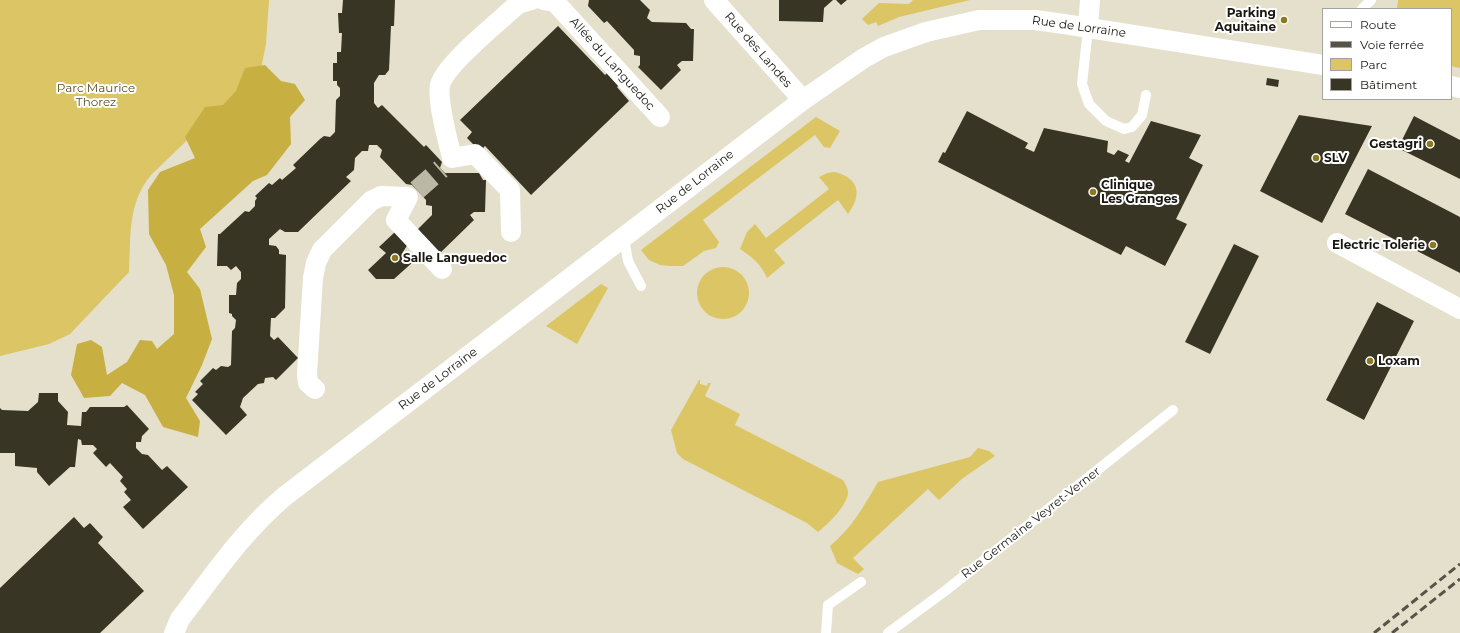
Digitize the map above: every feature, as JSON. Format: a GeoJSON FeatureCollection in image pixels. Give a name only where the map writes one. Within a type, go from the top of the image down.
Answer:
{"type":"FeatureCollection","features":[{"type":"Feature","properties":{"kind":"street"},"geometry":{"type":"LineString","coordinates":[[511,232],[510,190],[475,154],[447,163],[440,85],[451,66],[518,4],[532,0]]}},
{"type":"Feature","properties":{"kind":"street","name":"Allée du Languedoc"},"geometry":{"type":"LineString","coordinates":[[543,0],[555,2],[660,117]]}},
{"type":"Feature","properties":{"kind":"street","name":"Rue des Landes"},"geometry":{"type":"LineString","coordinates":[[714,0],[803,100]]}},
{"type":"Feature","properties":{"kind":"street"},"geometry":{"type":"LineString","coordinates":[[1088,28],[1090,0]]}},
{"type":"Feature","properties":{"kind":"street","name":"Rue de Lorraine"},"geometry":{"type":"LineString","coordinates":[[162,633],[175,628],[241,539],[265,512],[803,100],[884,46],[926,32],[979,20],[1034,20],[1322,65]]}},
{"type":"Feature","properties":{"kind":"street"},"geometry":{"type":"LineString","coordinates":[[315,389],[308,383],[307,374],[312,278],[316,263],[322,250],[371,201],[381,196],[413,194],[396,220],[442,269]]}},
{"type":"Feature","properties":{"kind":"street"},"geometry":{"type":"LineString","coordinates":[[1337,243],[1460,309]]}},
{"type":"Feature","properties":{"kind":"lane"},"geometry":{"type":"LineString","coordinates":[[1363,8],[1371,0]]}},
{"type":"Feature","properties":{"kind":"lane"},"geometry":{"type":"LineString","coordinates":[[1088,28],[1082,84],[1089,104],[1106,121],[1124,129],[1132,127],[1142,114],[1146,95]]}},
{"type":"Feature","properties":{"kind":"lane"},"geometry":{"type":"LineString","coordinates":[[624,238],[628,261],[641,286]]}},
{"type":"Feature","properties":{"kind":"lane","name":"Rue Germaine Veyret-Verner"},"geometry":{"type":"LineString","coordinates":[[888,633],[945,590],[1173,410]]}},
{"type":"Feature","properties":{"kind":"lane"},"geometry":{"type":"LineString","coordinates":[[826,633],[828,605],[861,582]]}},
{"type":"Feature","properties":{"kind":"green space","name":"Parc Maurice Thorez"},"geometry":{"type":"Polygon","coordinates":[[[0,0],[269,0],[266,44],[261,69],[151,175],[143,186],[134,209],[132,221],[129,272],[70,334],[49,344],[0,356],[0,0]]]}},
{"type":"Feature","properties":{"kind":"green space"},"geometry":{"type":"Polygon","coordinates":[[[913,0],[970,0],[899,17],[878,26],[876,22],[868,25],[862,19],[879,3],[909,4],[913,0]]]}},
{"type":"Feature","properties":{"kind":"green space"},"geometry":{"type":"Polygon","coordinates":[[[1398,0],[1460,0],[1460,68],[1452,66],[1452,8],[1397,8],[1398,0]]]}},
{"type":"Feature","properties":{"kind":"green space"},"geometry":{"type":"Polygon","coordinates":[[[816,117],[840,131],[830,148],[824,147],[815,135],[703,220],[719,242],[716,248],[704,251],[683,266],[660,265],[649,260],[641,250],[816,117]]]}},
{"type":"Feature","properties":{"kind":"green space"},"geometry":{"type":"Polygon","coordinates":[[[835,172],[850,179],[856,188],[857,194],[848,214],[838,200],[774,250],[785,263],[767,278],[756,261],[740,249],[747,232],[755,224],[766,238],[829,189],[819,177],[827,173],[835,172]]]}},
{"type":"Feature","properties":{"kind":"green space"},"geometry":{"type":"Polygon","coordinates":[[[723,267],[737,271],[745,279],[749,293],[745,307],[737,315],[723,319],[709,315],[701,307],[697,293],[701,279],[709,271],[723,267]]]}},
{"type":"Feature","properties":{"kind":"green space"},"geometry":{"type":"Polygon","coordinates":[[[601,284],[608,288],[577,344],[546,326],[601,284]]]}},
{"type":"Feature","properties":{"kind":"green space"},"geometry":{"type":"Polygon","coordinates":[[[699,380],[700,384],[707,386],[708,383],[711,383],[705,396],[740,414],[735,425],[843,480],[848,492],[845,503],[832,519],[818,532],[807,523],[683,459],[677,453],[671,430],[699,380]]]}},
{"type":"Feature","properties":{"kind":"green space"},"geometry":{"type":"Polygon","coordinates":[[[978,448],[989,451],[995,456],[963,478],[939,500],[928,489],[853,558],[864,569],[858,574],[837,563],[830,546],[851,524],[878,482],[970,457],[978,448]]]}},
{"type":"Feature","properties":{"kind":"shaded area"},"geometry":{"type":"Polygon","coordinates":[[[265,65],[281,81],[295,84],[305,100],[290,117],[291,144],[267,175],[253,181],[200,229],[206,247],[187,272],[200,289],[212,339],[202,365],[186,398],[200,421],[198,437],[163,427],[145,395],[122,383],[110,396],[84,398],[71,375],[77,344],[91,340],[102,347],[107,375],[127,362],[140,340],[152,341],[157,349],[174,334],[174,295],[166,265],[149,234],[148,190],[160,172],[195,158],[185,137],[205,107],[223,105],[236,91],[245,68],[265,65]]]}},
{"type":"Feature","properties":{"kind":"building"},"geometry":{"type":"Polygon","coordinates":[[[343,0],[395,0],[394,26],[391,26],[389,70],[385,75],[379,75],[374,83],[374,103],[378,108],[382,105],[424,147],[426,145],[442,162],[440,168],[445,173],[479,173],[483,180],[486,180],[485,212],[474,212],[470,215],[474,220],[437,256],[415,232],[432,215],[432,206],[426,205],[426,200],[417,190],[412,185],[406,184],[380,157],[382,150],[377,145],[369,145],[368,151],[362,151],[355,158],[354,170],[346,177],[351,181],[298,232],[285,232],[280,229],[269,239],[269,245],[276,246],[279,250],[279,254],[286,255],[285,308],[275,318],[271,318],[270,336],[274,340],[278,337],[298,358],[276,380],[273,377],[265,378],[264,383],[258,384],[243,398],[240,407],[247,415],[226,435],[192,400],[198,394],[195,392],[203,384],[200,381],[213,368],[216,370],[221,366],[228,367],[231,365],[232,331],[235,328],[236,320],[232,314],[229,313],[229,295],[236,295],[237,283],[241,279],[241,272],[236,266],[231,270],[227,266],[217,266],[218,234],[220,234],[245,211],[249,212],[255,206],[255,201],[257,198],[255,196],[269,183],[272,185],[280,178],[282,180],[296,168],[293,165],[320,139],[324,136],[330,137],[335,132],[336,100],[340,96],[340,88],[337,85],[337,81],[333,81],[333,63],[337,63],[337,52],[341,52],[342,33],[339,33],[338,13],[342,13],[343,0]]]}},
{"type":"Feature","properties":{"kind":"building"},"geometry":{"type":"Polygon","coordinates":[[[589,0],[640,0],[650,10],[647,18],[652,22],[686,23],[691,29],[694,29],[693,61],[682,61],[677,65],[681,70],[661,90],[638,67],[640,65],[640,56],[634,55],[634,50],[607,21],[604,23],[588,6],[589,0]]]}},
{"type":"Feature","properties":{"kind":"building"},"geometry":{"type":"Polygon","coordinates":[[[779,0],[833,0],[824,8],[823,22],[779,21],[779,0]]]}},
{"type":"Feature","properties":{"kind":"building"},"geometry":{"type":"Polygon","coordinates":[[[836,0],[847,0],[841,5],[836,0]]]}},
{"type":"Feature","properties":{"kind":"building"},"geometry":{"type":"Polygon","coordinates":[[[558,26],[605,75],[610,70],[622,83],[617,87],[629,101],[531,195],[485,146],[480,151],[467,138],[472,132],[460,120],[558,26]]]}},
{"type":"Feature","properties":{"kind":"building"},"geometry":{"type":"Polygon","coordinates":[[[1267,78],[1279,80],[1278,87],[1266,85],[1267,78]]]}},
{"type":"Feature","properties":{"kind":"building","name":"Clinique Les Granges"},"geometry":{"type":"Polygon","coordinates":[[[967,111],[1028,143],[1025,148],[1034,152],[1044,128],[1108,141],[1107,152],[1114,155],[1118,150],[1129,155],[1125,161],[1129,163],[1151,121],[1201,135],[1189,158],[1203,165],[1176,219],[1187,224],[1165,266],[1126,246],[1121,255],[938,162],[943,152],[945,153],[967,111]]]}},
{"type":"Feature","properties":{"kind":"building","name":"SLV"},"geometry":{"type":"Polygon","coordinates":[[[1299,115],[1372,126],[1322,223],[1260,191],[1299,115]]]}},
{"type":"Feature","properties":{"kind":"building","name":"Gestagri"},"geometry":{"type":"Polygon","coordinates":[[[1414,116],[1460,140],[1460,179],[1398,148],[1414,116]]]}},
{"type":"Feature","properties":{"kind":"building","name":"Electric Tolerie"},"geometry":{"type":"Polygon","coordinates":[[[1368,169],[1460,217],[1460,273],[1345,214],[1368,169]]]}},
{"type":"Feature","properties":{"kind":"building","name":"Salle Languedoc"},"geometry":{"type":"Polygon","coordinates":[[[396,231],[408,244],[403,252],[413,262],[394,279],[376,279],[368,270],[386,253],[379,247],[396,231]]]}},
{"type":"Feature","properties":{"kind":"building"},"geometry":{"type":"Polygon","coordinates":[[[1234,244],[1259,256],[1210,354],[1185,342],[1234,244]]]}},
{"type":"Feature","properties":{"kind":"building","name":"Loxam"},"geometry":{"type":"Polygon","coordinates":[[[1377,302],[1414,321],[1364,420],[1326,400],[1377,302]]]}},
{"type":"Feature","properties":{"kind":"building"},"geometry":{"type":"Polygon","coordinates":[[[39,393],[58,393],[58,401],[68,412],[67,425],[81,426],[82,412],[86,412],[90,407],[124,407],[127,405],[149,429],[142,436],[141,442],[136,442],[136,448],[142,454],[148,455],[162,470],[167,466],[188,487],[143,529],[123,507],[131,500],[124,492],[127,489],[120,481],[123,477],[110,463],[106,467],[93,453],[97,449],[93,445],[82,445],[81,440],[78,439],[75,467],[70,467],[49,486],[37,472],[37,468],[15,466],[15,453],[0,453],[0,408],[2,410],[28,411],[38,402],[39,393]]]}},
{"type":"Feature","properties":{"kind":"building"},"geometry":{"type":"Polygon","coordinates":[[[74,517],[84,528],[90,523],[103,537],[98,543],[144,591],[100,633],[0,633],[0,588],[74,517]]]}},
{"type":"Feature","properties":{"kind":"tunnel"},"geometry":{"type":"LineString","coordinates":[[417,190],[441,169]]}},
{"type":"Feature","properties":{"kind":"railway"},"geometry":{"type":"LineString","coordinates":[[1374,633],[1460,564]]}},
{"type":"Feature","properties":{"kind":"railway"},"geometry":{"type":"LineString","coordinates":[[1392,633],[1460,579]]}},
{"type":"Feature","properties":{"kind":"place","name":"Parking Aquitaine"},"geometry":{"type":"Point","coordinates":[1284,20]}},
{"type":"Feature","properties":{"kind":"place","name":"Gestagri"},"geometry":{"type":"Point","coordinates":[1430,144]}},
{"type":"Feature","properties":{"kind":"place","name":"SLV"},"geometry":{"type":"Point","coordinates":[1316,158]}},
{"type":"Feature","properties":{"kind":"place","name":"Clinique Les Granges"},"geometry":{"type":"Point","coordinates":[1093,192]}},
{"type":"Feature","properties":{"kind":"place","name":"Electric Tolerie"},"geometry":{"type":"Point","coordinates":[1433,245]}},
{"type":"Feature","properties":{"kind":"place","name":"Salle Languedoc"},"geometry":{"type":"Point","coordinates":[395,258]}},
{"type":"Feature","properties":{"kind":"place","name":"Loxam"},"geometry":{"type":"Point","coordinates":[1370,361]}}]}
